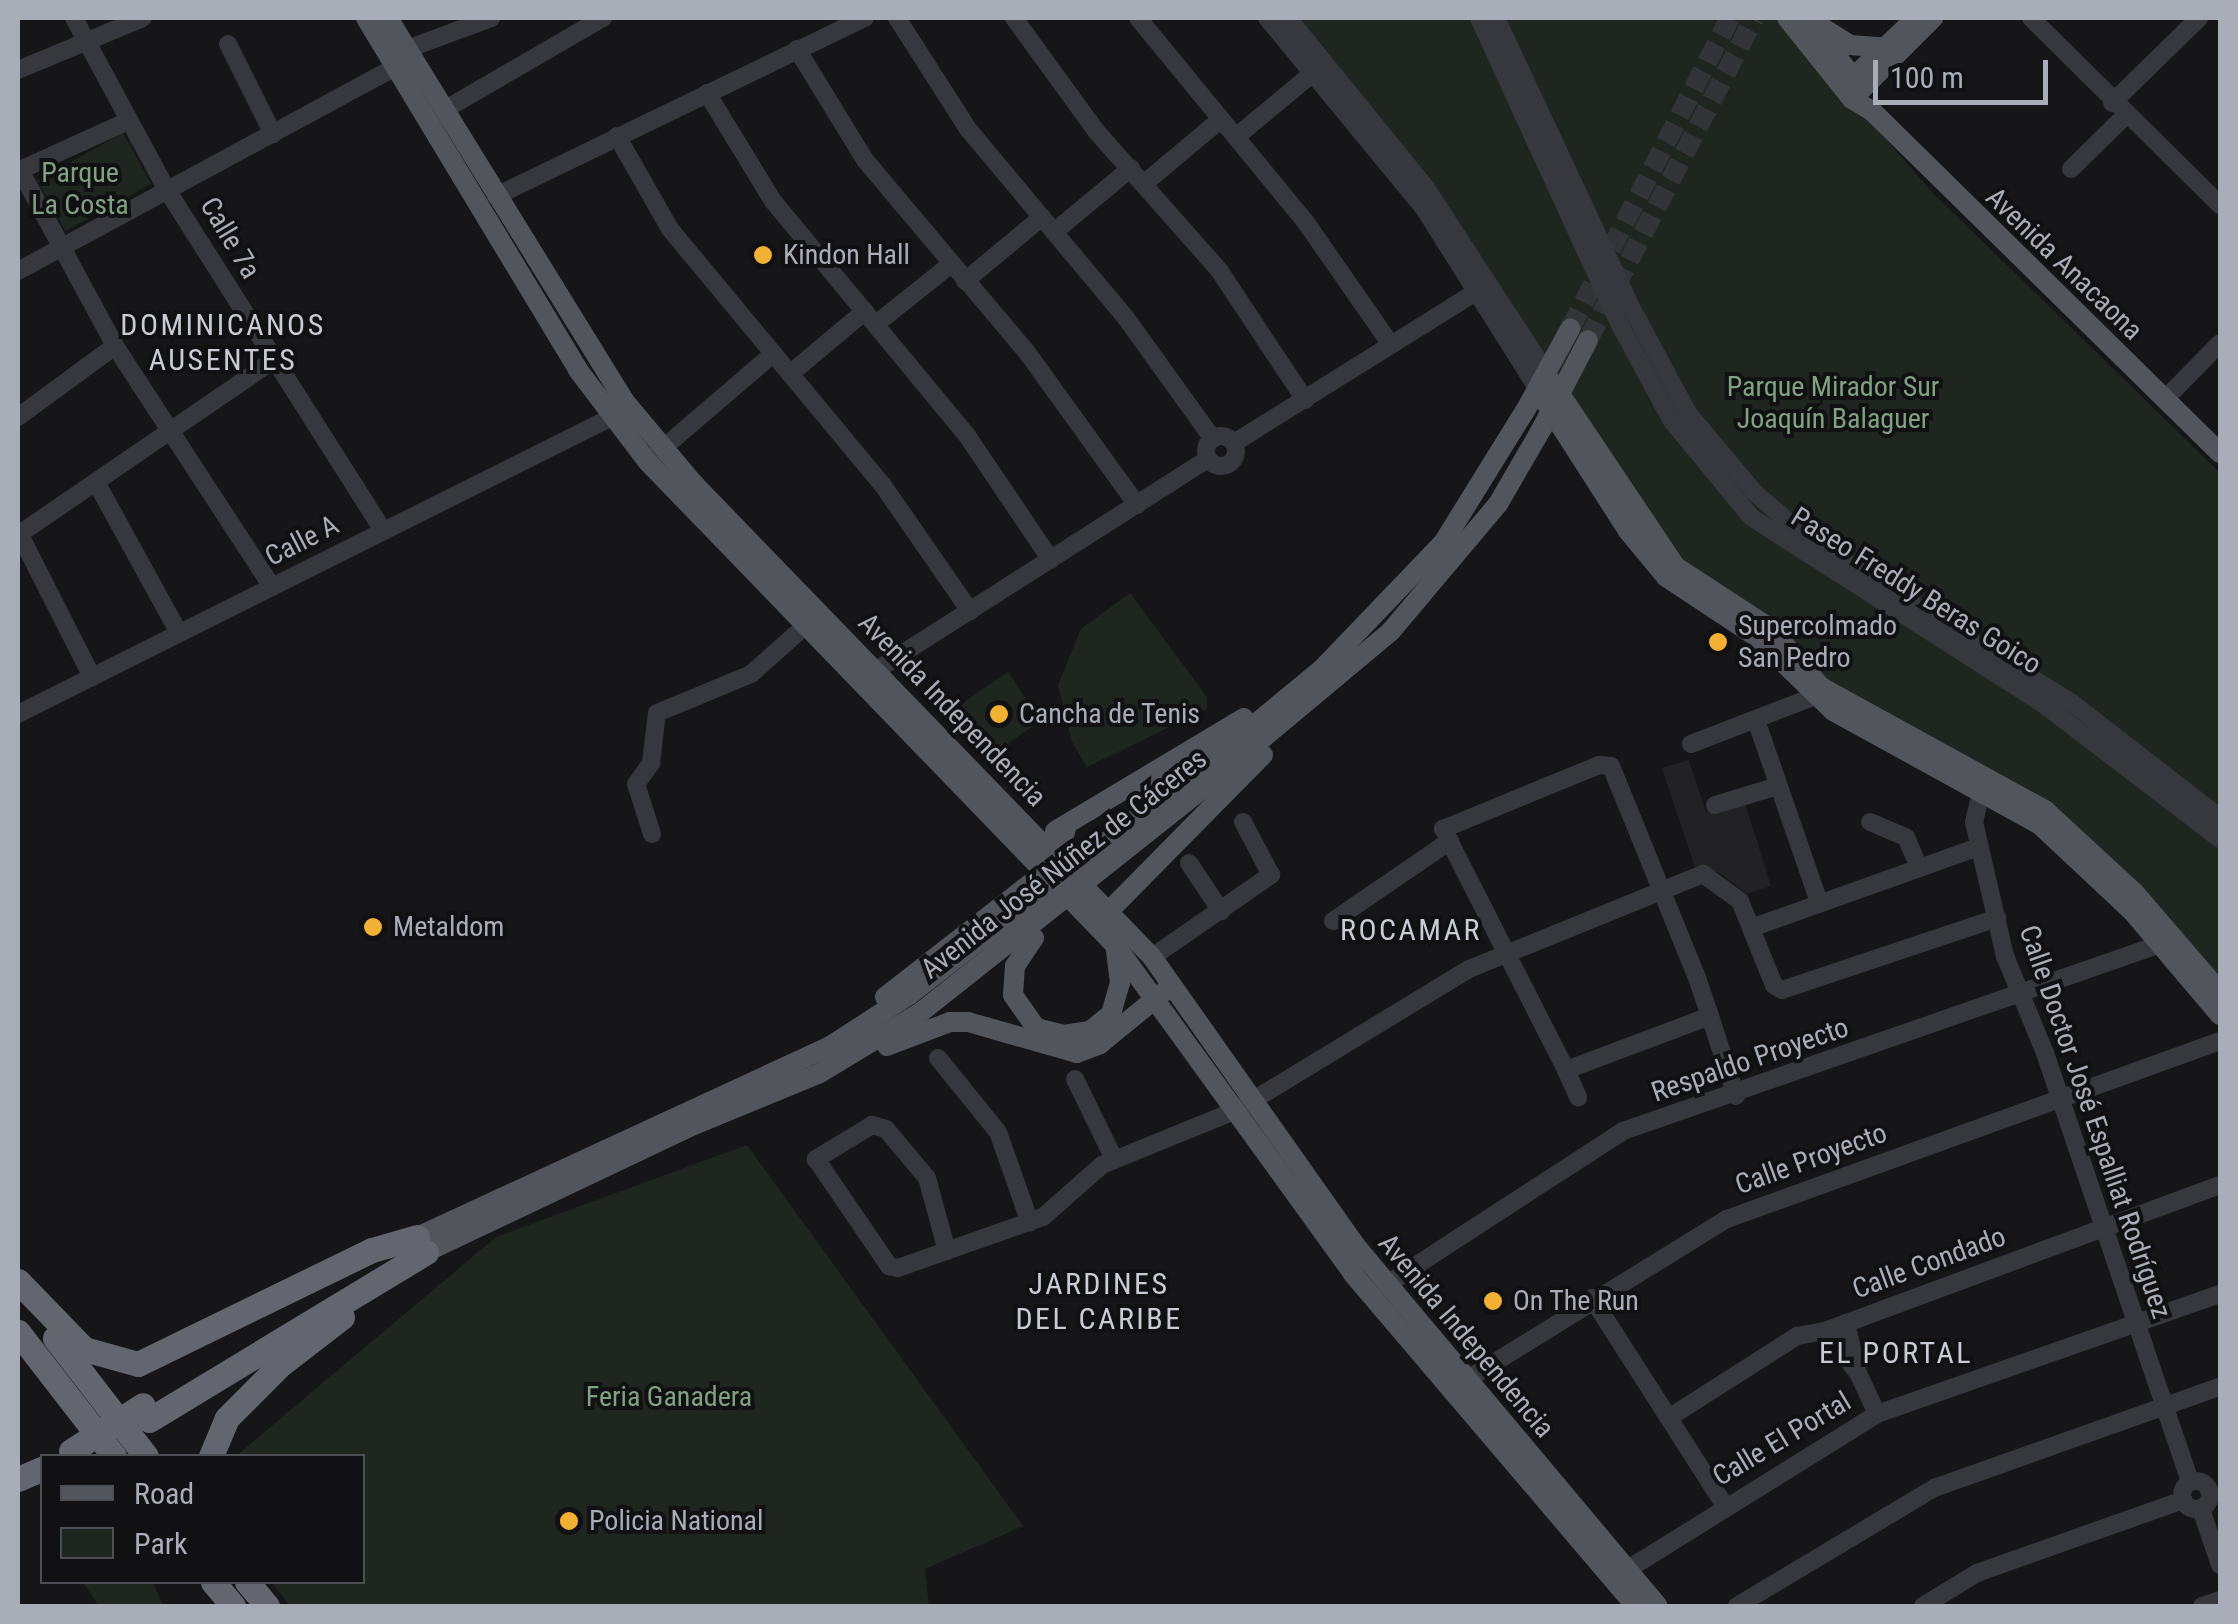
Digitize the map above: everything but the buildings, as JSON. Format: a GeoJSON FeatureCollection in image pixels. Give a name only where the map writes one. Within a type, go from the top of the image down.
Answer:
{"type":"FeatureCollection","features":[{"type":"Feature","properties":{"kind":"highway"},"geometry":{"type":"LineString","coordinates":[[18,1284],[84,1349],[138,1364],[372,1250],[422,1244]]}},
{"type":"Feature","properties":{"kind":"highway"},"geometry":{"type":"LineString","coordinates":[[77,1454],[422,1244]]}},
{"type":"Feature","properties":{"kind":"highway"},"geometry":{"type":"LineString","coordinates":[[212,1454],[227,1418],[282,1364],[422,1244]]}},
{"type":"Feature","properties":{"kind":"highway"},"geometry":{"type":"LineString","coordinates":[[18,1284],[145,1454]]}},
{"type":"Feature","properties":{"kind":"highway"},"geometry":{"type":"LineString","coordinates":[[18,1332],[112,1454]]}},
{"type":"Feature","properties":{"kind":"highway"},"geometry":{"type":"LineString","coordinates":[[18,1361],[74,1405]]}},
{"type":"Feature","properties":{"kind":"highway"},"geometry":{"type":"LineString","coordinates":[[215,1584],[233,1606]]}},
{"type":"Feature","properties":{"kind":"main road","name":"Avenida Independencia"},"geometry":{"type":"LineString","coordinates":[[366,18],[444,110],[655,455],[804,627],[868,676]]}},
{"type":"Feature","properties":{"kind":"main road","name":"Avenida Independencia"},"geometry":{"type":"LineString","coordinates":[[388,18],[402,59],[612,417],[655,455],[957,766],[1051,866],[1116,946],[1165,992],[1325,1217],[1458,1385],[1620,1574],[1658,1606]]}},
{"type":"Feature","properties":{"kind":"main road","name":"Avenida Anacaona"},"geometry":{"type":"LineString","coordinates":[[1786,18],[1872,111],[2220,453]]}},
{"type":"Feature","properties":{"kind":"main road","name":"Avenida Anacaona"},"geometry":{"type":"LineString","coordinates":[[1809,18],[1852,89]]}},
{"type":"Feature","properties":{"kind":"main road"},"geometry":{"type":"LineString","coordinates":[[1809,18],[1850,46],[1890,48]]}},
{"type":"Feature","properties":{"kind":"main road"},"geometry":{"type":"LineString","coordinates":[[1852,89],[1916,18]]}},
{"type":"Feature","properties":{"kind":"main road"},"geometry":{"type":"LineString","coordinates":[[1852,89],[1933,18]]}},
{"type":"Feature","properties":{"kind":"main road","name":"Avenida José Núñez de Cáceres"},"geometry":{"type":"LineString","coordinates":[[915,1004],[1326,679],[1436,582],[1498,504],[1542,428],[1579,334],[1443,543],[1326,679]]}},
{"type":"Feature","properties":{"kind":"main road"},"geometry":{"type":"LineString","coordinates":[[1540,397],[1654,566],[1713,614],[1758,638],[1813,697],[2045,810],[2106,865],[2220,992]]}},
{"type":"Feature","properties":{"kind":"main road"},"geometry":{"type":"LineString","coordinates":[[1540,397],[1676,567],[1771,629],[1821,687],[1983,782],[2040,825],[2160,944],[2220,1015]]}},
{"type":"Feature","properties":{"kind":"main road"},"geometry":{"type":"LineString","coordinates":[[1030,832],[1066,830],[1326,679]]}},
{"type":"Feature","properties":{"kind":"main road"},"geometry":{"type":"LineString","coordinates":[[1110,910],[1326,679]]}},
{"type":"Feature","properties":{"kind":"main road","name":"Avenida Independencia"},"geometry":{"type":"LineString","coordinates":[[957,766],[1030,832],[1051,866],[1110,910],[1152,957],[1165,992]]}},
{"type":"Feature","properties":{"kind":"main road","name":"Avenida José Núñez de Cáceres"},"geometry":{"type":"LineString","coordinates":[[422,1244],[694,1125],[814,1064],[915,1004],[1146,837],[1202,778]]}},
{"type":"Feature","properties":{"kind":"main road"},"geometry":{"type":"LineString","coordinates":[[814,1064],[1051,866],[1066,830]]}},
{"type":"Feature","properties":{"kind":"main road"},"geometry":{"type":"LineString","coordinates":[[1116,946],[1120,983],[1111,1014],[1090,1031],[1064,1036],[1026,1020],[1013,996],[1016,966],[1034,938],[1146,837]]}},
{"type":"Feature","properties":{"kind":"main road"},"geometry":{"type":"LineString","coordinates":[[814,1064],[950,1022],[1006,1028],[1052,1051],[1077,1053],[1165,992]]}},
{"type":"Feature","properties":{"kind":"main road","name":"Avenida Independencia"},"geometry":{"type":"LineString","coordinates":[[1325,1217],[1386,1284],[1458,1385]]}},
{"type":"Feature","properties":{"kind":"main road","name":"Avenida Independencia"},"geometry":{"type":"LineString","coordinates":[[1620,1574],[1636,1606]]}},
{"type":"Feature","properties":{"kind":"street","name":"Calle 7a"},"geometry":{"type":"LineString","coordinates":[[74,18],[168,190],[272,361],[383,531]]}},
{"type":"Feature","properties":{"kind":"street"},"geometry":{"type":"LineString","coordinates":[[18,70],[143,18]]}},
{"type":"Feature","properties":{"kind":"street"},"geometry":{"type":"LineString","coordinates":[[18,271],[402,59],[492,18]]}},
{"type":"Feature","properties":{"kind":"street"},"geometry":{"type":"LineString","coordinates":[[444,110],[604,18]]}},
{"type":"Feature","properties":{"kind":"street"},"geometry":{"type":"LineString","coordinates":[[496,196],[865,18]]}},
{"type":"Feature","properties":{"kind":"street"},"geometry":{"type":"LineString","coordinates":[[898,18],[968,130],[1138,333],[1213,439],[1234,443],[1484,286]]}},
{"type":"Feature","properties":{"kind":"street"},"geometry":{"type":"LineString","coordinates":[[1014,18],[1055,80],[1219,270],[1305,400]]}},
{"type":"Feature","properties":{"kind":"street"},"geometry":{"type":"LineString","coordinates":[[1138,18],[1236,137],[1391,346]]}},
{"type":"Feature","properties":{"kind":"street"},"geometry":{"type":"LineString","coordinates":[[1267,18],[1319,68],[1426,188],[1484,286],[1540,397]]}},
{"type":"Feature","properties":{"kind":"street"},"geometry":{"type":"LineString","coordinates":[[1288,18],[1319,68]]}},
{"type":"Feature","properties":{"kind":"street","name":"Paseo Freddy Beras Goico"},"geometry":{"type":"LineString","coordinates":[[1479,18],[1620,325],[1681,434],[1751,517],[2046,706],[2220,839]]}},
{"type":"Feature","properties":{"kind":"street","name":"Paseo Freddy Beras Goico"},"geometry":{"type":"LineString","coordinates":[[1496,18],[1631,307],[1688,414],[1754,492],[1808,538],[2072,703],[2220,818]]}},
{"type":"Feature","properties":{"kind":"street"},"geometry":{"type":"LineString","coordinates":[[2031,18],[2119,110],[2220,205]]}},
{"type":"Feature","properties":{"kind":"street"},"geometry":{"type":"LineString","coordinates":[[2071,169],[2198,18]]}},
{"type":"Feature","properties":{"kind":"street"},"geometry":{"type":"LineString","coordinates":[[228,44],[272,134]]}},
{"type":"Feature","properties":{"kind":"street"},"geometry":{"type":"LineString","coordinates":[[797,49],[865,160],[1052,385],[1137,505]]}},
{"type":"Feature","properties":{"kind":"street"},"geometry":{"type":"LineString","coordinates":[[1236,137],[1319,68]]}},
{"type":"Feature","properties":{"kind":"street"},"geometry":{"type":"LineString","coordinates":[[708,93],[773,202],[976,448],[1051,560]]}},
{"type":"Feature","properties":{"kind":"street"},"geometry":{"type":"LineString","coordinates":[[1146,182],[1221,118]]}},
{"type":"Feature","properties":{"kind":"street"},"geometry":{"type":"LineString","coordinates":[[128,120],[19,171],[115,346],[272,587]]}},
{"type":"Feature","properties":{"kind":"street"},"geometry":{"type":"LineString","coordinates":[[618,136],[670,229],[907,516],[970,611]]}},
{"type":"Feature","properties":{"kind":"street"},"geometry":{"type":"LineString","coordinates":[[965,281],[1131,168]]}},
{"type":"Feature","properties":{"kind":"street"},"geometry":{"type":"LineString","coordinates":[[790,374],[950,265]]}},
{"type":"Feature","properties":{"kind":"street"},"geometry":{"type":"LineString","coordinates":[[2165,399],[2220,344]]}},
{"type":"Feature","properties":{"kind":"street"},"geometry":{"type":"LineString","coordinates":[[18,416],[115,346]]}},
{"type":"Feature","properties":{"kind":"street"},"geometry":{"type":"LineString","coordinates":[[655,455],[773,354]]}},
{"type":"Feature","properties":{"kind":"street"},"geometry":{"type":"LineString","coordinates":[[92,677],[18,534],[272,361]]}},
{"type":"Feature","properties":{"kind":"street","name":"Calle A"},"geometry":{"type":"LineString","coordinates":[[18,714],[612,417]]}},
{"type":"Feature","properties":{"kind":"street"},"geometry":{"type":"LineString","coordinates":[[868,676],[1208,459],[1213,439]]}},
{"type":"Feature","properties":{"kind":"street"},"geometry":{"type":"LineString","coordinates":[[1208,459],[1229,464],[1234,443]]}},
{"type":"Feature","properties":{"kind":"street"},"geometry":{"type":"LineString","coordinates":[[96,482],[179,633]]}},
{"type":"Feature","properties":{"kind":"street"},"geometry":{"type":"LineString","coordinates":[[652,834],[636,784],[650,763],[657,713],[751,674],[804,627]]}},
{"type":"Feature","properties":{"kind":"street"},"geometry":{"type":"LineString","coordinates":[[1691,744],[1813,697]]}},
{"type":"Feature","properties":{"kind":"street"},"geometry":{"type":"LineString","coordinates":[[1756,720],[1819,902]]}},
{"type":"Feature","properties":{"kind":"street"},"geometry":{"type":"LineString","coordinates":[[1332,921],[1447,835],[1606,764],[1617,772],[1710,1016],[1736,1096]]}},
{"type":"Feature","properties":{"kind":"street","name":"Calle Doctor José Espalliat Rodríguez"},"geometry":{"type":"LineString","coordinates":[[1983,782],[1978,847],[2019,996],[2045,1053],[2056,1101],[2164,1406],[2186,1491]]}},
{"type":"Feature","properties":{"kind":"street"},"geometry":{"type":"LineString","coordinates":[[1715,806],[1778,786]]}},
{"type":"Feature","properties":{"kind":"street"},"geometry":{"type":"LineString","coordinates":[[1152,957],[1271,875],[1243,822]]}},
{"type":"Feature","properties":{"kind":"street"},"geometry":{"type":"LineString","coordinates":[[1870,822],[1906,838],[1919,868]]}},
{"type":"Feature","properties":{"kind":"street"},"geometry":{"type":"LineString","coordinates":[[1447,835],[1508,950],[1578,1097]]}},
{"type":"Feature","properties":{"kind":"street"},"geometry":{"type":"LineString","coordinates":[[1754,927],[1978,847]]}},
{"type":"Feature","properties":{"kind":"street"},"geometry":{"type":"LineString","coordinates":[[1189,863],[1220,910]]}},
{"type":"Feature","properties":{"kind":"street"},"geometry":{"type":"LineString","coordinates":[[947,1251],[927,1178],[886,1129],[872,1125],[814,1163],[889,1266],[947,1251],[1052,1212],[1114,1158],[1245,1105],[1508,950],[1703,874],[1716,878],[1740,901],[1754,927],[1774,985],[1782,990],[1998,918]]}},
{"type":"Feature","properties":{"kind":"street","name":"Respaldo Proyecto"},"geometry":{"type":"LineString","coordinates":[[1386,1284],[1623,1132],[1736,1096],[2160,944]]}},
{"type":"Feature","properties":{"kind":"street"},"geometry":{"type":"LineString","coordinates":[[1566,1070],[1710,1016]]}},
{"type":"Feature","properties":{"kind":"street","name":"Calle Proyecto"},"geometry":{"type":"LineString","coordinates":[[1458,1385],[1592,1298],[1727,1219],[2220,1041]]}},
{"type":"Feature","properties":{"kind":"street"},"geometry":{"type":"LineString","coordinates":[[938,1058],[998,1132],[1030,1222]]}},
{"type":"Feature","properties":{"kind":"street"},"geometry":{"type":"LineString","coordinates":[[1075,1079],[1114,1158]]}},
{"type":"Feature","properties":{"kind":"street","name":"Calle Condado"},"geometry":{"type":"LineString","coordinates":[[1670,1417],[1798,1336],[1825,1331],[2220,1185]]}},
{"type":"Feature","properties":{"kind":"street","name":"Calle El Portal"},"geometry":{"type":"LineString","coordinates":[[1620,1574],[1877,1414],[2220,1294]]}},
{"type":"Feature","properties":{"kind":"street"},"geometry":{"type":"LineString","coordinates":[[1592,1298],[1725,1506]]}},
{"type":"Feature","properties":{"kind":"street"},"geometry":{"type":"LineString","coordinates":[[1846,1323],[1858,1373],[1877,1414]]}},
{"type":"Feature","properties":{"kind":"street"},"geometry":{"type":"LineString","coordinates":[[1825,1331],[1858,1373]]}},
{"type":"Feature","properties":{"kind":"street"},"geometry":{"type":"LineString","coordinates":[[1737,1606],[1934,1488],[2220,1386]]}},
{"type":"Feature","properties":{"kind":"street"},"geometry":{"type":"LineString","coordinates":[[1923,1606],[1977,1573],[2186,1491],[2215,1488]]}},
{"type":"Feature","properties":{"kind":"street"},"geometry":{"type":"LineString","coordinates":[[2200,1509],[2215,1488]]}},
{"type":"Feature","properties":{"kind":"street"},"geometry":{"type":"LineString","coordinates":[[2186,1491],[2200,1509],[2220,1565]]}},
{"type":"Feature","properties":{"kind":"street"},"geometry":{"type":"LineString","coordinates":[[2202,1606],[2220,1600]]}},
{"type":"Feature","properties":{"kind":"shaded area"},"geometry":{"type":"Polygon","coordinates":[[[1689,760],[1706,812],[1744,800],[1771,886],[1747,894],[1720,873],[1695,868],[1662,768],[1689,760]]]}},
{"type":"Feature","properties":{"kind":"green space","name":"Parque Mirador Sur Joaquín Balaguer"},"geometry":{"type":"Polygon","coordinates":[[[1293,18],[1780,18],[1933,193],[2220,473],[2220,984],[2170,923],[1835,688],[1692,574],[1293,18]]]}},
{"type":"Feature","properties":{"kind":"green space","name":"Parque La Costa"},"geometry":{"type":"Polygon","coordinates":[[[123,133],[151,184],[65,231],[37,181],[123,133]]]}},
{"type":"Feature","properties":{"kind":"green space"},"geometry":{"type":"Polygon","coordinates":[[[1130,593],[1207,697],[1207,709],[1087,767],[1072,742],[1058,685],[1081,629],[1130,593]]]}},
{"type":"Feature","properties":{"kind":"green space","name":"Cancha de Tenis"},"geometry":{"type":"Polygon","coordinates":[[[1008,672],[1041,721],[990,756],[957,707],[1008,672]]]}},
{"type":"Feature","properties":{"kind":"green space","name":"Feria Ganadera"},"geometry":{"type":"Polygon","coordinates":[[[747,1145],[1023,1526],[925,1569],[929,1606],[290,1606],[273,1584],[365,1584],[365,1454],[238,1454],[496,1237],[747,1145]]]}},
{"type":"Feature","properties":{"kind":"green space"},"geometry":{"type":"Polygon","coordinates":[[[84,1584],[154,1584],[163,1606],[99,1606],[84,1584]]]}},
{"type":"Feature","properties":{"kind":"tunnel"},"geometry":{"type":"LineString","coordinates":[[1570,329],[1730,18]]}},
{"type":"Feature","properties":{"kind":"tunnel"},"geometry":{"type":"LineString","coordinates":[[1588,340],[1754,18]]}},
{"type":"Feature","properties":{"kind":"place","name":"Kindon Hall"},"geometry":{"type":"Point","coordinates":[763,255]}},
{"type":"Feature","properties":{"kind":"place","name":"Supercolmado San Pedro"},"geometry":{"type":"Point","coordinates":[1718,642]}},
{"type":"Feature","properties":{"kind":"place","name":"Cancha de Tenis"},"geometry":{"type":"Point","coordinates":[999,714]}},
{"type":"Feature","properties":{"kind":"place","name":"Metaldom"},"geometry":{"type":"Point","coordinates":[373,927]}},
{"type":"Feature","properties":{"kind":"place","name":"On The Run"},"geometry":{"type":"Point","coordinates":[1493,1301]}},
{"type":"Feature","properties":{"kind":"place","name":"Policia National"},"geometry":{"type":"Point","coordinates":[569,1521]}},
{"type":"Feature","properties":{"kind":"district","name":"DOMINICANOS AUSENTES"},"geometry":{"type":"Point","coordinates":[223,342]}},
{"type":"Feature","properties":{"kind":"district","name":"ROCAMAR"},"geometry":{"type":"Point","coordinates":[1411,930]}},
{"type":"Feature","properties":{"kind":"district","name":"JARDINES DEL CARIBE"},"geometry":{"type":"Point","coordinates":[1099,1301]}},
{"type":"Feature","properties":{"kind":"district","name":"EL PORTAL"},"geometry":{"type":"Point","coordinates":[1896,1353]}}]}
